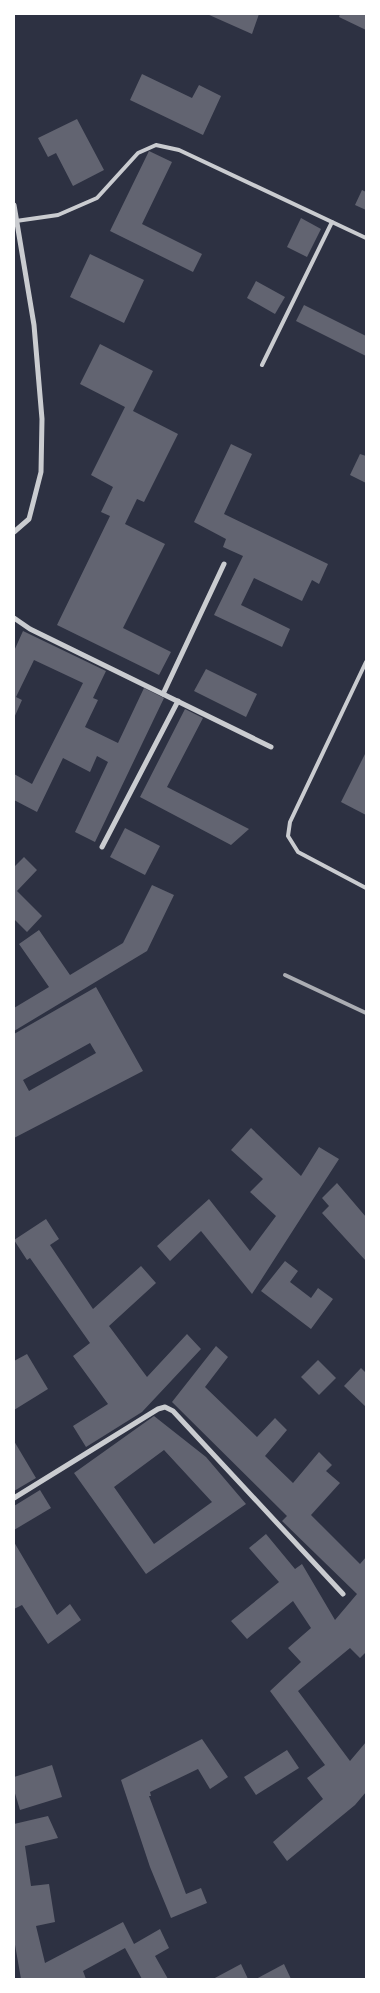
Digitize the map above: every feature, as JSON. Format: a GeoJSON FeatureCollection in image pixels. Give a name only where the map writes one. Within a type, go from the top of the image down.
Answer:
{"type":"FeatureCollection","features":[{"type":"Feature","properties":{"kind":"street"},"geometry":{"type":"LineString","coordinates":[[14,205],[34,325],[42,419],[41,472],[30,519],[14,532]]}},
{"type":"Feature","properties":{"kind":"street"},"geometry":{"type":"LineString","coordinates":[[163,694],[224,564]]}},
{"type":"Feature","properties":{"kind":"street"},"geometry":{"type":"LineString","coordinates":[[14,618],[30,629],[271,747]]}},
{"type":"Feature","properties":{"kind":"street"},"geometry":{"type":"LineString","coordinates":[[102,847],[178,701]]}},
{"type":"Feature","properties":{"kind":"street"},"geometry":{"type":"LineString","coordinates":[[14,1498],[158,1409],[165,1407],[173,1411],[343,1594]]}},
{"type":"Feature","properties":{"kind":"lane"},"geometry":{"type":"LineString","coordinates":[[16,221],[58,215],[97,198],[138,153],[156,145],[179,150],[366,238]]}},
{"type":"Feature","properties":{"kind":"lane"},"geometry":{"type":"LineString","coordinates":[[262,365],[332,222]]}},
{"type":"Feature","properties":{"kind":"lane"},"geometry":{"type":"LineString","coordinates":[[366,662],[290,822],[288,836],[298,852],[366,888]]}},
{"type":"Feature","properties":{"kind":"building"},"geometry":{"type":"Polygon","coordinates":[[[207,14],[259,14],[252,34],[207,14]]]}},
{"type":"Feature","properties":{"kind":"building"},"geometry":{"type":"Polygon","coordinates":[[[340,14],[366,14],[366,30],[339,17],[340,14]]]}},
{"type":"Feature","properties":{"kind":"building"},"geometry":{"type":"Polygon","coordinates":[[[142,74],[192,98],[199,85],[221,96],[203,135],[130,100],[142,74]]]}},
{"type":"Feature","properties":{"kind":"building"},"geometry":{"type":"Polygon","coordinates":[[[77,119],[104,170],[73,186],[56,153],[48,157],[38,138],[77,119]]]}},
{"type":"Feature","properties":{"kind":"building"},"geometry":{"type":"Polygon","coordinates":[[[149,151],[172,162],[142,224],[202,254],[193,272],[110,231],[149,151]]]}},
{"type":"Feature","properties":{"kind":"building"},"geometry":{"type":"Polygon","coordinates":[[[362,190],[366,192],[366,210],[355,205],[362,190]]]}},
{"type":"Feature","properties":{"kind":"building"},"geometry":{"type":"Polygon","coordinates":[[[301,218],[321,229],[307,257],[287,247],[301,218]]]}},
{"type":"Feature","properties":{"kind":"building"},"geometry":{"type":"Polygon","coordinates":[[[90,254],[144,280],[124,323],[70,297],[90,254]]]}},
{"type":"Feature","properties":{"kind":"building"},"geometry":{"type":"Polygon","coordinates":[[[256,281],[285,297],[275,314],[247,298],[256,281]]]}},
{"type":"Feature","properties":{"kind":"building"},"geometry":{"type":"Polygon","coordinates":[[[304,305],[366,336],[366,356],[296,321],[304,305]]]}},
{"type":"Feature","properties":{"kind":"building"},"geometry":{"type":"Polygon","coordinates":[[[100,344],[153,371],[133,411],[178,434],[144,502],[137,499],[125,524],[165,544],[123,628],[171,652],[159,675],[57,625],[110,516],[101,512],[113,487],[91,475],[125,407],[80,384],[100,344]]]}},
{"type":"Feature","properties":{"kind":"building"},"geometry":{"type":"Polygon","coordinates":[[[231,444],[252,454],[224,514],[328,564],[319,584],[312,580],[302,601],[254,578],[241,605],[290,629],[282,647],[214,615],[243,556],[223,547],[226,539],[194,522],[231,444]]]}},
{"type":"Feature","properties":{"kind":"building"},"geometry":{"type":"Polygon","coordinates":[[[360,454],[366,456],[366,483],[350,475],[360,454]]]}},
{"type":"Feature","properties":{"kind":"building"},"geometry":{"type":"Polygon","coordinates":[[[23,631],[106,671],[93,698],[98,700],[85,727],[118,743],[144,688],[164,698],[95,842],[75,832],[108,762],[97,756],[90,772],[63,758],[37,812],[14,800],[14,774],[32,784],[83,683],[34,660],[16,697],[22,700],[14,718],[14,651],[23,631]]]}},
{"type":"Feature","properties":{"kind":"building"},"geometry":{"type":"Polygon","coordinates":[[[206,669],[257,694],[246,717],[194,691],[206,669]]]}},
{"type":"Feature","properties":{"kind":"building"},"geometry":{"type":"Polygon","coordinates":[[[185,709],[203,718],[167,787],[249,829],[231,845],[140,797],[185,709]]]}},
{"type":"Feature","properties":{"kind":"building"},"geometry":{"type":"Polygon","coordinates":[[[366,752],[366,815],[341,802],[366,752]]]}},
{"type":"Feature","properties":{"kind":"building"},"geometry":{"type":"Polygon","coordinates":[[[125,828],[160,846],[145,875],[110,857],[125,828]]]}},
{"type":"Feature","properties":{"kind":"building"},"geometry":{"type":"Polygon","coordinates":[[[24,857],[37,870],[17,891],[42,916],[27,932],[14,919],[14,867],[24,857]]]}},
{"type":"Feature","properties":{"kind":"building"},"geometry":{"type":"Polygon","coordinates":[[[152,885],[174,895],[147,951],[14,1031],[14,1008],[49,987],[19,944],[39,930],[70,975],[123,943],[152,885]]]}},
{"type":"Feature","properties":{"kind":"building"},"geometry":{"type":"Polygon","coordinates":[[[96,987],[143,1071],[14,1138],[14,1034],[96,987]],[[90,1043],[23,1080],[29,1091],[96,1053],[90,1043]]]}},
{"type":"Feature","properties":{"kind":"building"},"geometry":{"type":"Polygon","coordinates":[[[251,1128],[301,1176],[319,1147],[339,1159],[252,1294],[201,1231],[170,1261],[157,1246],[209,1199],[250,1251],[276,1216],[250,1192],[263,1179],[231,1150],[251,1128]]]}},
{"type":"Feature","properties":{"kind":"building"},"geometry":{"type":"Polygon","coordinates":[[[337,1183],[366,1217],[366,1261],[322,1213],[329,1206],[322,1198],[337,1183]]]}},
{"type":"Feature","properties":{"kind":"building"},"geometry":{"type":"Polygon","coordinates":[[[46,1219],[59,1239],[50,1245],[93,1309],[141,1266],[156,1283],[109,1326],[147,1377],[187,1334],[201,1349],[142,1412],[86,1447],[73,1426],[108,1404],[73,1356],[90,1343],[30,1258],[27,1260],[14,1240],[46,1219]]]}},
{"type":"Feature","properties":{"kind":"building"},"geometry":{"type":"Polygon","coordinates":[[[285,1261],[298,1271],[290,1282],[311,1298],[318,1288],[333,1299],[311,1329],[261,1291],[285,1261]]]}},
{"type":"Feature","properties":{"kind":"building"},"geometry":{"type":"Polygon","coordinates":[[[216,1346],[228,1357],[205,1387],[257,1437],[275,1418],[287,1430],[265,1456],[293,1483],[319,1452],[332,1465],[326,1471],[340,1483],[311,1515],[360,1564],[366,1557],[366,1652],[360,1658],[350,1648],[298,1691],[350,1761],[366,1742],[366,1792],[355,1805],[287,1861],[273,1842],[323,1799],[307,1778],[325,1765],[270,1691],[301,1662],[288,1648],[311,1628],[293,1601],[247,1639],[231,1621],[279,1582],[249,1548],[266,1534],[295,1569],[302,1564],[335,1620],[357,1594],[282,1521],[287,1516],[172,1402],[216,1346]]]}},
{"type":"Feature","properties":{"kind":"building"},"geometry":{"type":"Polygon","coordinates":[[[27,1354],[48,1389],[14,1410],[14,1361],[27,1354]]]}},
{"type":"Feature","properties":{"kind":"building"},"geometry":{"type":"Polygon","coordinates":[[[318,1360],[336,1378],[319,1395],[301,1377],[318,1360]]]}},
{"type":"Feature","properties":{"kind":"building"},"geometry":{"type":"Polygon","coordinates":[[[361,1368],[366,1373],[366,1407],[344,1386],[361,1368]]]}},
{"type":"Feature","properties":{"kind":"building"},"geometry":{"type":"Polygon","coordinates":[[[154,1416],[206,1457],[246,1504],[146,1574],[74,1473],[154,1416]],[[164,1450],[114,1487],[154,1544],[212,1502],[164,1450]]]}},
{"type":"Feature","properties":{"kind":"building"},"geometry":{"type":"Polygon","coordinates":[[[14,1441],[36,1478],[14,1491],[14,1441]]]}},
{"type":"Feature","properties":{"kind":"building"},"geometry":{"type":"Polygon","coordinates":[[[40,1490],[51,1508],[14,1530],[14,1506],[40,1490]]]}},
{"type":"Feature","properties":{"kind":"building"},"geometry":{"type":"Polygon","coordinates":[[[14,1542],[57,1615],[70,1604],[81,1620],[48,1644],[22,1605],[14,1609],[14,1542]]]}},
{"type":"Feature","properties":{"kind":"building"},"geometry":{"type":"Polygon","coordinates":[[[202,1739],[228,1777],[210,1789],[198,1769],[150,1792],[151,1796],[149,1796],[186,1894],[201,1888],[207,1903],[171,1918],[150,1867],[121,1780],[202,1739]]]}},
{"type":"Feature","properties":{"kind":"building"},"geometry":{"type":"Polygon","coordinates":[[[287,1750],[299,1768],[256,1795],[244,1777],[287,1750]]]}},
{"type":"Feature","properties":{"kind":"building"},"geometry":{"type":"Polygon","coordinates":[[[52,1765],[62,1797],[20,1810],[14,1790],[14,1777],[52,1765]]]}},
{"type":"Feature","properties":{"kind":"building"},"geometry":{"type":"Polygon","coordinates":[[[48,1816],[58,1838],[25,1846],[31,1886],[49,1884],[55,1922],[36,1926],[45,1963],[123,1922],[134,1944],[160,1929],[169,1948],[155,1956],[168,1979],[142,1979],[125,1948],[83,1971],[86,1979],[21,1979],[14,1939],[14,1824],[48,1816]]]}},
{"type":"Feature","properties":{"kind":"building"},"geometry":{"type":"Polygon","coordinates":[[[241,1964],[248,1979],[213,1979],[241,1964]]]}},
{"type":"Feature","properties":{"kind":"building"},"geometry":{"type":"Polygon","coordinates":[[[284,1964],[291,1979],[256,1979],[284,1964]]]}},
{"type":"Feature","properties":{"kind":"railway"},"geometry":{"type":"LineString","coordinates":[[285,975],[366,1013]]}}]}
